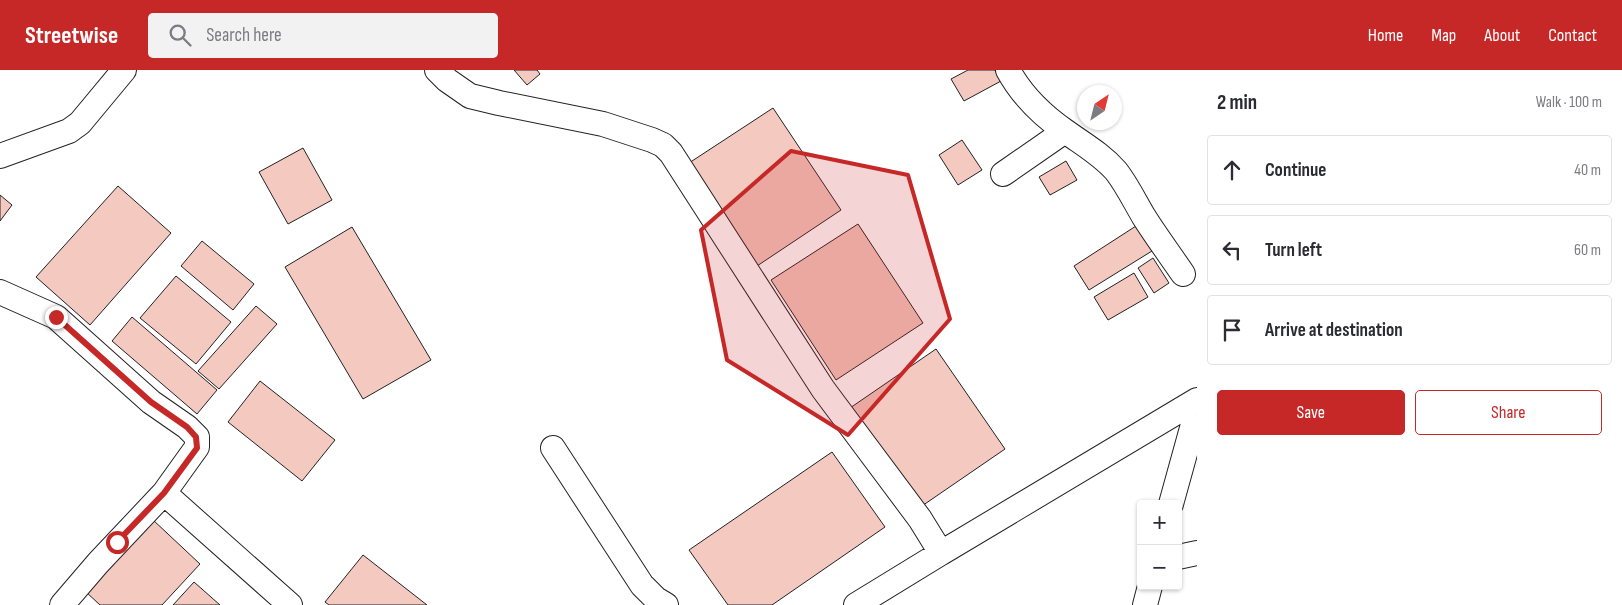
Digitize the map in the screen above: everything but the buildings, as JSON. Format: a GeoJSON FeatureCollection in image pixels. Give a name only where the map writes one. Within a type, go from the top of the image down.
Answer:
{"type":"FeatureCollection","features":[{"type":"Feature","properties":{"kind":"street"},"geometry":{"type":"LineString","coordinates":[[0,156],[69,131],[80,123],[124,70]]}},
{"type":"Feature","properties":{"kind":"street"},"geometry":{"type":"LineString","coordinates":[[437,70],[447,80],[470,96],[603,124],[663,145],[671,153],[823,389],[920,519],[941,553]]}},
{"type":"Feature","properties":{"kind":"street"},"geometry":{"type":"LineString","coordinates":[[1008,70],[1016,86],[1027,98],[1117,172],[1182,274]]}},
{"type":"Feature","properties":{"kind":"street"},"geometry":{"type":"LineString","coordinates":[[1003,174],[1065,131]]}},
{"type":"Feature","properties":{"kind":"street"},"geometry":{"type":"LineString","coordinates":[[0,292],[56,317],[151,402],[187,427],[196,437],[197,448],[164,493],[98,563],[62,605]]}},
{"type":"Feature","properties":{"kind":"street"},"geometry":{"type":"LineString","coordinates":[[856,605],[1197,400]]}},
{"type":"Feature","properties":{"kind":"street"},"geometry":{"type":"LineString","coordinates":[[1172,500],[1197,410]]}},
{"type":"Feature","properties":{"kind":"street"},"geometry":{"type":"LineString","coordinates":[[553,448],[642,585],[656,599],[666,605]]}},
{"type":"Feature","properties":{"kind":"street"},"geometry":{"type":"LineString","coordinates":[[164,493],[290,605]]}},
{"type":"Feature","properties":{"kind":"street"},"geometry":{"type":"LineString","coordinates":[[1182,556],[1197,553]]}},
{"type":"Feature","properties":{"kind":"street"},"geometry":{"type":"LineString","coordinates":[[1145,605],[1149,590]]}},
{"type":"Feature","properties":{"kind":"highlighted area"},"geometry":{"type":"Polygon","coordinates":[[[791,151],[908,175],[950,319],[848,435],[727,360],[701,230],[791,151]]]}},
{"type":"Feature","properties":{"kind":"route"},"geometry":{"type":"LineString","coordinates":[[56,317],[151,402],[187,427],[196,437],[197,448],[164,493],[117,542]]}}]}
